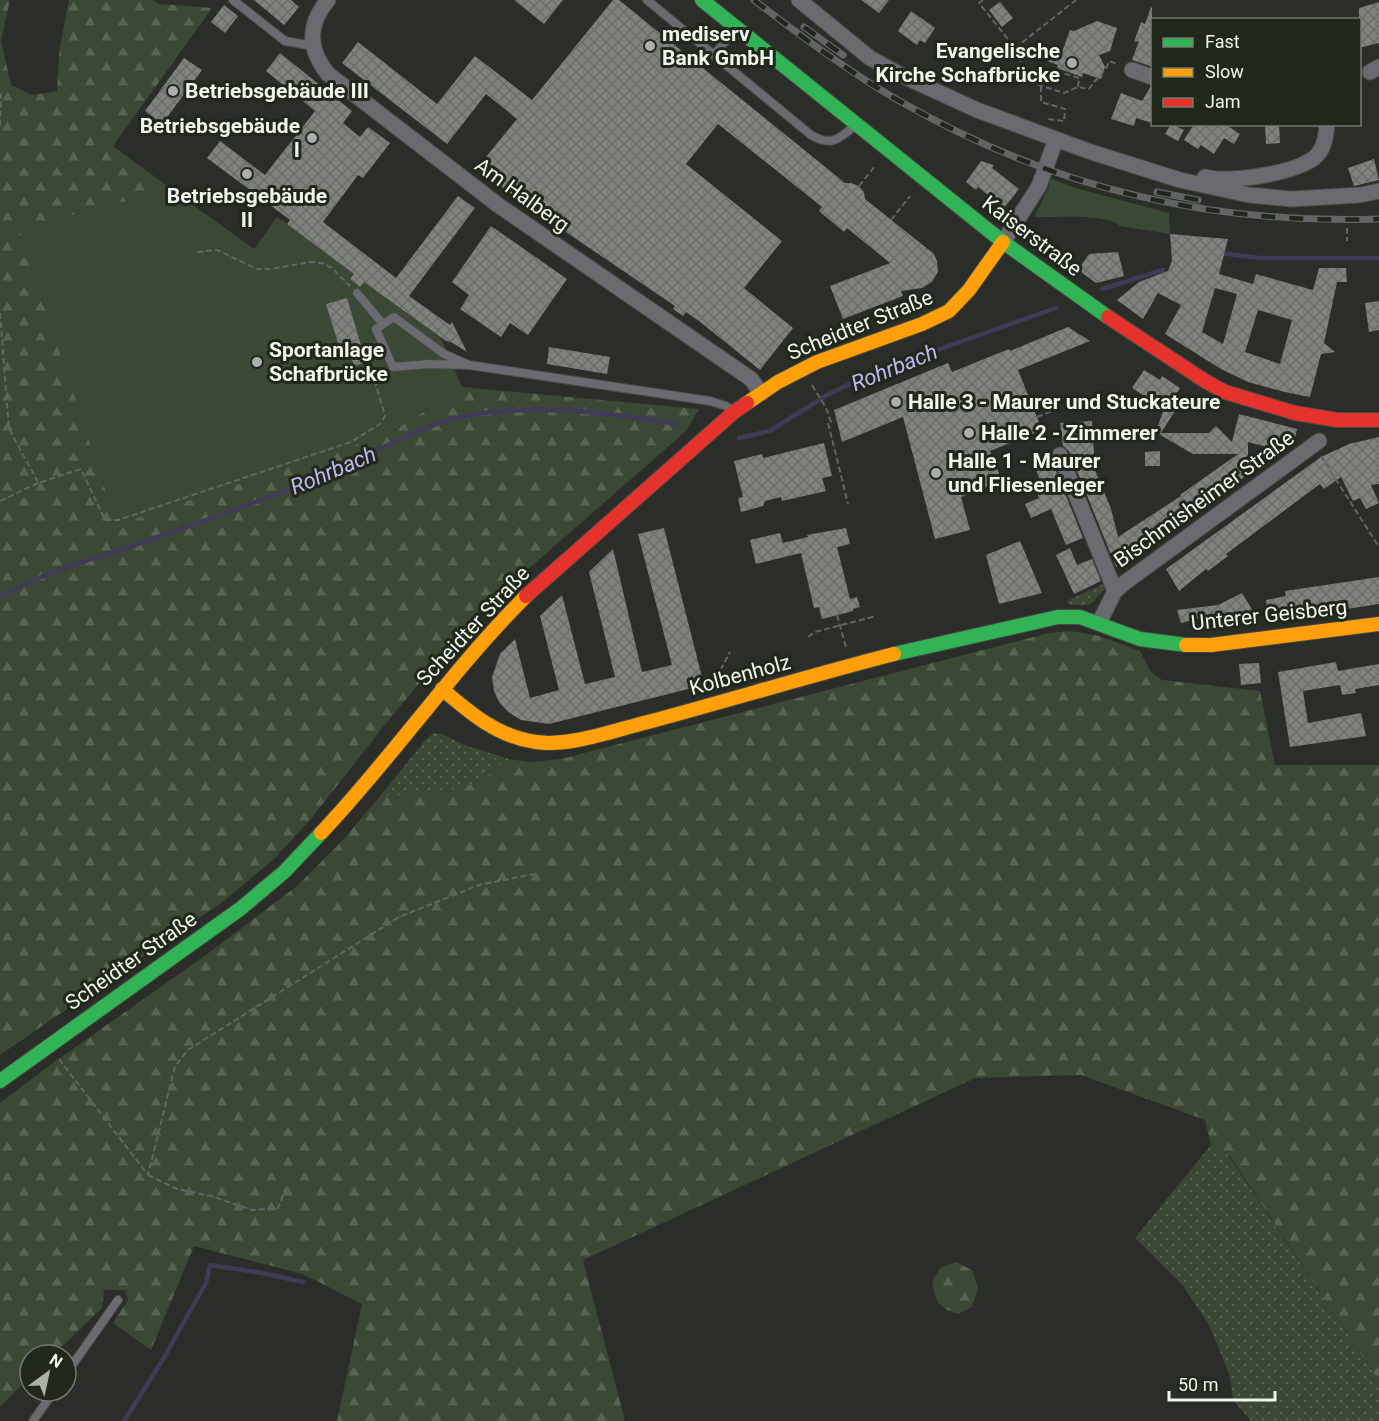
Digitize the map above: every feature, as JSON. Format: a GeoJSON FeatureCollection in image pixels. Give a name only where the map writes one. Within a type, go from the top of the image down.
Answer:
{"type":"FeatureCollection","features":[{"type":"Feature","properties":{"kind":"main road","name":"Kaiserstraße"},"geometry":{"type":"LineString","coordinates":[[702,0],[1003,242],[1126,330],[1225,392],[1295,413],[1322,418],[1379,420]]}},
{"type":"Feature","properties":{"kind":"main road","name":"Scheidter Straße"},"geometry":{"type":"LineString","coordinates":[[1,1080],[240,909],[284,872],[353,799],[498,624],[531,591],[734,412],[794,373],[922,324],[949,311],[969,290],[1003,242]]}},
{"type":"Feature","properties":{"kind":"main road","name":"Kolbenholz"},"geometry":{"type":"LineString","coordinates":[[442,689],[484,724],[502,733],[516,739],[536,743],[559,742],[634,726],[948,641],[1060,616]]}},
{"type":"Feature","properties":{"kind":"main road","name":"Unterer Geisberg"},"geometry":{"type":"LineString","coordinates":[[1060,616],[1080,617],[1151,642],[1189,645],[1244,642],[1379,624]]}},
{"type":"Feature","properties":{"kind":"street"},"geometry":{"type":"LineString","coordinates":[[313,46],[317,16],[328,0]]}},
{"type":"Feature","properties":{"kind":"street"},"geometry":{"type":"LineString","coordinates":[[799,0],[870,58],[901,75],[955,100],[1126,163],[1212,188],[1249,195],[1292,199],[1379,191]]}},
{"type":"Feature","properties":{"kind":"street","name":"Am Halberg"},"geometry":{"type":"LineString","coordinates":[[313,46],[319,62],[328,74],[449,168],[498,205],[751,379],[761,393]]}},
{"type":"Feature","properties":{"kind":"street"},"geometry":{"type":"LineString","coordinates":[[1132,70],[1151,77]]}},
{"type":"Feature","properties":{"kind":"street"},"geometry":{"type":"LineString","coordinates":[[1126,163],[1149,161],[1211,178],[1228,180],[1251,178],[1296,166],[1314,158],[1325,142],[1327,126]]}},
{"type":"Feature","properties":{"kind":"street"},"geometry":{"type":"LineString","coordinates":[[1003,242],[1039,186],[1056,139]]}},
{"type":"Feature","properties":{"kind":"street","name":"Bischmisheimer Straße"},"geometry":{"type":"LineString","coordinates":[[1099,623],[1115,591],[1319,441]]}},
{"type":"Feature","properties":{"kind":"street"},"geometry":{"type":"LineString","coordinates":[[1060,455],[1115,591]]}},
{"type":"Feature","properties":{"kind":"lane"},"geometry":{"type":"LineString","coordinates":[[233,0],[285,41],[313,46]]}},
{"type":"Feature","properties":{"kind":"lane"},"geometry":{"type":"LineString","coordinates":[[647,0],[820,141],[837,140],[856,125]]}},
{"type":"Feature","properties":{"kind":"lane"},"geometry":{"type":"LineString","coordinates":[[714,55],[736,28]]}},
{"type":"Feature","properties":{"kind":"lane"},"geometry":{"type":"LineString","coordinates":[[357,293],[383,324]]}},
{"type":"Feature","properties":{"kind":"lane"},"geometry":{"type":"LineString","coordinates":[[469,365],[444,354],[394,317],[376,329],[393,367],[428,364],[469,365],[710,401],[726,406],[734,412]]}},
{"type":"Feature","properties":{"kind":"lane"},"geometry":{"type":"LineString","coordinates":[[78,1357],[118,1300]]}},
{"type":"Feature","properties":{"kind":"lane"},"geometry":{"type":"LineString","coordinates":[[33,1421],[46,1403]]}},
{"type":"Feature","properties":{"kind":"path"},"geometry":{"type":"LineString","coordinates":[[983,0],[979,3],[1015,48],[1029,82],[1064,93],[1078,87],[1089,89],[1107,69]]}},
{"type":"Feature","properties":{"kind":"path"},"geometry":{"type":"LineString","coordinates":[[1015,48],[1076,0]]}},
{"type":"Feature","properties":{"kind":"path"},"geometry":{"type":"LineString","coordinates":[[1060,69],[1059,72],[1080,77],[1078,87]]}},
{"type":"Feature","properties":{"kind":"path"},"geometry":{"type":"LineString","coordinates":[[1041,86],[1041,102],[1065,108],[1064,121],[1043,119]]}},
{"type":"Feature","properties":{"kind":"path"},"geometry":{"type":"LineString","coordinates":[[0,95],[0,127]]}},
{"type":"Feature","properties":{"kind":"path"},"geometry":{"type":"LineString","coordinates":[[859,186],[875,166]]}},
{"type":"Feature","properties":{"kind":"path"},"geometry":{"type":"LineString","coordinates":[[891,220],[910,196]]}},
{"type":"Feature","properties":{"kind":"path"},"geometry":{"type":"LineString","coordinates":[[1347,228],[1347,240]]}},
{"type":"Feature","properties":{"kind":"path"},"geometry":{"type":"LineString","coordinates":[[197,252],[217,250],[257,269],[322,262],[332,268],[357,293]]}},
{"type":"Feature","properties":{"kind":"path"},"geometry":{"type":"LineString","coordinates":[[0,313],[9,429],[38,483]]}},
{"type":"Feature","properties":{"kind":"path"},"geometry":{"type":"LineString","coordinates":[[0,501],[38,483],[81,469],[105,520],[118,520],[351,442],[380,424],[385,416],[376,386],[393,367]]}},
{"type":"Feature","properties":{"kind":"path"},"geometry":{"type":"LineString","coordinates":[[812,385],[826,408],[831,423],[828,423],[848,504]]}},
{"type":"Feature","properties":{"kind":"path"},"geometry":{"type":"LineString","coordinates":[[1037,417],[1052,411]]}},
{"type":"Feature","properties":{"kind":"path"},"geometry":{"type":"LineString","coordinates":[[1323,460],[1379,547]]}},
{"type":"Feature","properties":{"kind":"path"},"geometry":{"type":"LineString","coordinates":[[837,615],[847,653]]}},
{"type":"Feature","properties":{"kind":"path"},"geometry":{"type":"LineString","coordinates":[[808,637],[815,632],[876,616]]}},
{"type":"Feature","properties":{"kind":"path"},"geometry":{"type":"LineString","coordinates":[[711,685],[730,652]]}},
{"type":"Feature","properties":{"kind":"path"},"geometry":{"type":"LineString","coordinates":[[148,1175],[175,1066],[188,1050],[399,917],[479,885],[534,874]]}},
{"type":"Feature","properties":{"kind":"path"},"geometry":{"type":"LineString","coordinates":[[49,1045],[148,1175],[177,1189],[211,1196],[252,1210],[278,1208],[287,1185]]}},
{"type":"Feature","properties":{"kind":"green space"},"geometry":{"type":"Polygon","coordinates":[[[0,0],[10,0],[1,41],[11,85],[32,95],[57,91],[59,53],[69,0],[153,0],[159,4],[212,8],[113,146],[171,189],[19,230],[390,433],[462,387],[699,409],[686,431],[477,614],[387,722],[310,820],[274,859],[224,901],[0,1055],[0,0]]]}},
{"type":"Feature","properties":{"kind":"green space"},"geometry":{"type":"Polygon","coordinates":[[[1048,177],[1072,187],[1169,213],[1170,234],[1120,226],[1103,219],[1034,217],[1049,187],[1048,177]]]}},
{"type":"Feature","properties":{"kind":"green space","name":"Sportanlage Schafbrücke"},"geometry":{"type":"Polygon","coordinates":[[[171,189],[254,249],[277,217],[441,338],[462,387],[390,433],[117,525],[19,229],[171,189]]]}},
{"type":"Feature","properties":{"kind":"green space"},"geometry":{"type":"Polygon","coordinates":[[[1105,583],[1107,587],[1091,603],[1087,605],[1068,604],[1067,601],[1105,583]]]}},
{"type":"Feature","properties":{"kind":"green space"},"geometry":{"type":"Polygon","coordinates":[[[1071,631],[1099,636],[1140,651],[1150,671],[1162,680],[1260,691],[1275,765],[1379,765],[1379,1381],[1229,1155],[1211,1145],[1205,1120],[1081,1075],[975,1078],[583,1260],[625,1421],[337,1421],[362,1304],[303,1274],[194,1246],[151,1350],[113,1323],[128,1300],[125,1290],[104,1290],[102,1308],[66,1343],[18,1343],[18,1389],[0,1407],[0,1103],[206,955],[297,886],[343,840],[381,795],[430,794],[454,790],[482,779],[509,759],[532,762],[561,759],[1049,633],[1071,631]]]}},
{"type":"Feature","properties":{"kind":"green space"},"geometry":{"type":"Polygon","coordinates":[[[434,733],[509,759],[482,779],[454,790],[430,794],[381,795],[427,738],[434,733]]]}},
{"type":"Feature","properties":{"kind":"green space"},"geometry":{"type":"Polygon","coordinates":[[[1211,1145],[1228,1155],[1379,1381],[1379,1421],[1251,1421],[1233,1400],[1230,1376],[1209,1325],[1184,1287],[1135,1238],[1211,1145]]]}},
{"type":"Feature","properties":{"kind":"green space"},"geometry":{"type":"Polygon","coordinates":[[[956,1262],[972,1270],[978,1288],[972,1307],[958,1314],[939,1303],[932,1282],[940,1268],[956,1262]]]}},
{"type":"Feature","properties":{"kind":"building"},"geometry":{"type":"Polygon","coordinates":[[[254,0],[291,0],[299,7],[284,25],[254,0]]]}},
{"type":"Feature","properties":{"kind":"building"},"geometry":{"type":"Polygon","coordinates":[[[514,0],[563,0],[544,24],[514,0]]]}},
{"type":"Feature","properties":{"kind":"building"},"geometry":{"type":"Polygon","coordinates":[[[613,0],[619,0],[845,183],[859,186],[864,192],[865,199],[934,254],[938,272],[932,282],[922,288],[901,291],[903,296],[843,319],[830,286],[890,263],[847,228],[844,232],[819,211],[822,207],[718,124],[686,164],[782,241],[744,288],[793,328],[760,370],[699,321],[686,312],[683,316],[673,309],[675,306],[560,228],[559,230],[477,168],[517,119],[486,94],[447,144],[342,63],[358,42],[437,104],[475,56],[532,100],[613,0]]]}},
{"type":"Feature","properties":{"kind":"building"},"geometry":{"type":"Polygon","coordinates":[[[861,0],[889,0],[879,13],[861,0]]]}},
{"type":"Feature","properties":{"kind":"building"},"geometry":{"type":"Polygon","coordinates":[[[1000,2],[1013,18],[1002,27],[989,10],[1000,2]]]}},
{"type":"Feature","properties":{"kind":"building"},"geometry":{"type":"Polygon","coordinates":[[[1379,2],[1379,43],[1361,48],[1359,8],[1379,2]]]}},
{"type":"Feature","properties":{"kind":"building"},"geometry":{"type":"Polygon","coordinates":[[[224,5],[238,16],[225,33],[211,22],[224,5]]]}},
{"type":"Feature","properties":{"kind":"building"},"geometry":{"type":"Polygon","coordinates":[[[1151,7],[1150,66],[1132,60],[1139,41],[1134,42],[1141,22],[1145,24],[1151,7]]]}},
{"type":"Feature","properties":{"kind":"building"},"geometry":{"type":"Polygon","coordinates":[[[911,11],[935,28],[925,43],[920,40],[917,45],[898,31],[911,11]]]}},
{"type":"Feature","properties":{"kind":"building"},"geometry":{"type":"Polygon","coordinates":[[[1097,21],[1117,28],[1110,51],[1099,55],[1105,67],[1101,79],[1083,73],[1082,77],[1057,68],[1058,65],[1047,61],[1051,49],[1062,52],[1070,30],[1074,31],[1097,21]]]}},
{"type":"Feature","properties":{"kind":"building"},"geometry":{"type":"Polygon","coordinates":[[[280,53],[352,111],[343,123],[360,137],[368,127],[390,143],[363,178],[358,175],[323,222],[396,278],[458,196],[475,208],[409,296],[450,325],[452,322],[467,352],[446,341],[364,282],[360,287],[350,279],[354,274],[287,224],[290,220],[207,158],[220,141],[265,175],[315,111],[266,71],[280,53]]]}},
{"type":"Feature","properties":{"kind":"building","name":"Betriebsgebäude III"},"geometry":{"type":"Polygon","coordinates":[[[184,58],[202,70],[162,124],[145,111],[184,58]]]}},
{"type":"Feature","properties":{"kind":"building"},"geometry":{"type":"Polygon","coordinates":[[[1151,86],[1151,123],[1136,118],[1134,126],[1111,119],[1121,93],[1142,101],[1151,86]]]}},
{"type":"Feature","properties":{"kind":"building"},"geometry":{"type":"Polygon","coordinates":[[[1170,126],[1184,130],[1178,141],[1165,134],[1170,126]]]}},
{"type":"Feature","properties":{"kind":"building"},"geometry":{"type":"Polygon","coordinates":[[[1193,126],[1228,126],[1240,134],[1234,144],[1224,138],[1214,154],[1201,145],[1198,149],[1184,140],[1193,126]]]}},
{"type":"Feature","properties":{"kind":"building"},"geometry":{"type":"Polygon","coordinates":[[[1265,126],[1279,126],[1280,143],[1266,144],[1265,126]]]}},
{"type":"Feature","properties":{"kind":"building"},"geometry":{"type":"Polygon","coordinates":[[[1374,159],[1379,180],[1354,186],[1348,168],[1374,159]]]}},
{"type":"Feature","properties":{"kind":"building"},"geometry":{"type":"Polygon","coordinates":[[[981,161],[994,165],[992,168],[1019,189],[1004,208],[978,187],[976,190],[966,182],[981,161]]]}},
{"type":"Feature","properties":{"kind":"building"},"geometry":{"type":"Polygon","coordinates":[[[491,226],[567,279],[528,335],[510,323],[501,337],[460,309],[469,295],[452,282],[491,226]]]}},
{"type":"Feature","properties":{"kind":"building"},"geometry":{"type":"Polygon","coordinates":[[[1170,234],[1228,239],[1219,274],[1253,284],[1256,274],[1313,290],[1319,268],[1346,268],[1347,282],[1337,282],[1324,343],[1335,352],[1321,354],[1310,397],[1248,382],[1221,369],[1165,334],[1181,305],[1158,293],[1143,319],[1117,300],[1139,282],[1168,271],[1172,261],[1170,234]],[[1215,288],[1202,332],[1223,344],[1237,294],[1215,288]],[[1258,310],[1245,352],[1280,364],[1292,320],[1258,310]]]}},
{"type":"Feature","properties":{"kind":"building"},"geometry":{"type":"Polygon","coordinates":[[[1118,252],[1124,276],[1096,283],[1078,270],[1089,254],[1118,252]]]}},
{"type":"Feature","properties":{"kind":"building"},"geometry":{"type":"Polygon","coordinates":[[[347,298],[366,362],[354,366],[350,353],[342,356],[326,304],[347,298]]]}},
{"type":"Feature","properties":{"kind":"building"},"geometry":{"type":"Polygon","coordinates":[[[1379,301],[1379,330],[1369,332],[1365,303],[1379,301]]]}},
{"type":"Feature","properties":{"kind":"building"},"geometry":{"type":"Polygon","coordinates":[[[1068,327],[1090,341],[1018,370],[1042,430],[990,451],[1002,481],[961,497],[970,530],[935,539],[903,417],[842,442],[834,410],[948,363],[952,372],[1068,327]]]}},
{"type":"Feature","properties":{"kind":"building"},"geometry":{"type":"Polygon","coordinates":[[[549,347],[610,357],[607,374],[547,364],[549,347]]]}},
{"type":"Feature","properties":{"kind":"building"},"geometry":{"type":"Polygon","coordinates":[[[1144,370],[1160,380],[1162,376],[1180,388],[1171,402],[1178,406],[1161,433],[1209,433],[1216,426],[1232,442],[1239,414],[1297,429],[1294,443],[1283,451],[1248,442],[1248,474],[1187,520],[1116,567],[1069,451],[1063,446],[1060,423],[1092,421],[1095,470],[1111,509],[1118,537],[1181,496],[1238,454],[1193,454],[1157,433],[1159,433],[1156,431],[1164,409],[1132,388],[1144,370]]]}},
{"type":"Feature","properties":{"kind":"building"},"geometry":{"type":"Polygon","coordinates":[[[1379,437],[1379,484],[1371,485],[1379,503],[1366,509],[1360,498],[1353,501],[1341,477],[1324,489],[1320,484],[1179,591],[1166,569],[1321,457],[1349,444],[1379,437]]]}},
{"type":"Feature","properties":{"kind":"building"},"geometry":{"type":"Polygon","coordinates":[[[824,443],[832,476],[822,478],[826,491],[782,501],[781,497],[765,501],[763,506],[741,512],[738,498],[743,497],[734,461],[762,454],[763,458],[824,443]]]}},
{"type":"Feature","properties":{"kind":"building"},"geometry":{"type":"Polygon","coordinates":[[[1160,451],[1160,466],[1145,466],[1145,452],[1160,451]]]}},
{"type":"Feature","properties":{"kind":"building"},"geometry":{"type":"Polygon","coordinates":[[[1050,456],[1083,538],[1066,545],[1051,509],[1031,518],[1025,504],[1039,498],[1033,483],[1040,480],[1033,463],[1050,456]]]}},
{"type":"Feature","properties":{"kind":"building"},"geometry":{"type":"Polygon","coordinates":[[[664,528],[704,685],[549,724],[521,720],[508,712],[499,702],[494,691],[492,677],[500,654],[515,639],[530,698],[559,690],[540,616],[562,595],[585,684],[615,677],[589,572],[613,549],[642,672],[672,665],[638,534],[664,528]]]}},
{"type":"Feature","properties":{"kind":"building"},"geometry":{"type":"Polygon","coordinates":[[[846,528],[850,544],[837,547],[850,599],[857,597],[860,607],[853,611],[822,619],[819,607],[814,608],[801,553],[756,564],[750,540],[780,533],[783,543],[808,537],[807,535],[846,528]]]}},
{"type":"Feature","properties":{"kind":"building"},"geometry":{"type":"Polygon","coordinates":[[[1020,541],[1042,593],[999,604],[986,555],[1020,541]]]}},
{"type":"Feature","properties":{"kind":"building"},"geometry":{"type":"Polygon","coordinates":[[[1070,548],[1077,565],[1092,559],[1101,581],[1074,594],[1056,555],[1070,548]]]}},
{"type":"Feature","properties":{"kind":"building"},"geometry":{"type":"Polygon","coordinates":[[[1379,577],[1379,604],[1269,621],[1266,600],[1286,596],[1285,591],[1379,577]]]}},
{"type":"Feature","properties":{"kind":"building"},"geometry":{"type":"Polygon","coordinates":[[[1242,593],[1256,616],[1237,627],[1235,624],[1202,628],[1201,618],[1181,623],[1177,610],[1218,605],[1242,593]]]}},
{"type":"Feature","properties":{"kind":"building"},"geometry":{"type":"Polygon","coordinates":[[[1336,662],[1338,671],[1379,664],[1379,685],[1355,689],[1356,693],[1342,695],[1340,685],[1303,691],[1308,723],[1361,713],[1366,736],[1290,747],[1278,672],[1336,662]]]}},
{"type":"Feature","properties":{"kind":"building"},"geometry":{"type":"Polygon","coordinates":[[[1259,663],[1261,683],[1241,685],[1239,664],[1259,663]]]}},
{"type":"Feature","properties":{"kind":"waterway","name":"Rohrbach"},"geometry":{"type":"LineString","coordinates":[[1220,253],[1259,258],[1379,258]]}},
{"type":"Feature","properties":{"kind":"waterway","name":"Rohrbach"},"geometry":{"type":"LineString","coordinates":[[1102,289],[1163,270]]}},
{"type":"Feature","properties":{"kind":"waterway","name":"Rohrbach"},"geometry":{"type":"LineString","coordinates":[[739,438],[770,431],[827,395],[875,372],[1056,308]]}},
{"type":"Feature","properties":{"kind":"waterway","name":"Rohrbach"},"geometry":{"type":"LineString","coordinates":[[0,597],[16,588],[66,568],[285,491],[348,465],[423,429],[456,418],[511,410],[566,410],[677,424]]}},
{"type":"Feature","properties":{"kind":"waterway"},"geometry":{"type":"LineString","coordinates":[[124,1421],[162,1361],[206,1283],[210,1265],[303,1282]]}},
{"type":"Feature","properties":{"kind":"railway"},"geometry":{"type":"LineString","coordinates":[[754,0],[823,52],[896,99],[1010,155],[1069,177],[1129,194],[1190,207],[1252,215],[1315,219],[1379,219]]}},
{"type":"Feature","properties":{"kind":"railway"},"geometry":{"type":"LineString","coordinates":[[804,27],[843,55]]}},
{"type":"Feature","properties":{"kind":"railway"},"geometry":{"type":"LineString","coordinates":[[1157,192],[1198,200]]}},
{"type":"Feature","properties":{"kind":"traffic: fast"},"geometry":{"type":"LineString","coordinates":[[702,0],[1003,242],[1108,317]]}},
{"type":"Feature","properties":{"kind":"traffic: fast"},"geometry":{"type":"LineString","coordinates":[[894,654],[1058,617],[1080,617],[1140,639],[1186,645]]}},
{"type":"Feature","properties":{"kind":"traffic: fast"},"geometry":{"type":"LineString","coordinates":[[0,1081],[240,909],[284,872],[321,833]]}},
{"type":"Feature","properties":{"kind":"traffic: slow"},"geometry":{"type":"LineString","coordinates":[[747,403],[778,382],[817,362],[922,324],[949,311],[969,290],[1003,242]]}},
{"type":"Feature","properties":{"kind":"traffic: slow"},"geometry":{"type":"LineString","coordinates":[[321,833],[473,654],[526,596]]}},
{"type":"Feature","properties":{"kind":"traffic: slow"},"geometry":{"type":"LineString","coordinates":[[1186,645],[1211,645],[1379,624]]}},
{"type":"Feature","properties":{"kind":"traffic: slow"},"geometry":{"type":"LineString","coordinates":[[442,689],[485,723],[509,735],[536,742],[563,742],[607,733],[894,654]]}},
{"type":"Feature","properties":{"kind":"traffic: jam"},"geometry":{"type":"LineString","coordinates":[[1108,317],[1225,392],[1295,413],[1337,420],[1379,420]]}},
{"type":"Feature","properties":{"kind":"traffic: jam"},"geometry":{"type":"LineString","coordinates":[[526,596],[747,403]]}},
{"type":"Feature","properties":{"kind":"place","name":"mediserv Bank GmbH"},"geometry":{"type":"Point","coordinates":[650,46]}},
{"type":"Feature","properties":{"kind":"place","name":"Evangelische Kirche Schafbrücke"},"geometry":{"type":"Point","coordinates":[1072,63]}},
{"type":"Feature","properties":{"kind":"place","name":"Betriebsgebäude III"},"geometry":{"type":"Point","coordinates":[173,91]}},
{"type":"Feature","properties":{"kind":"place","name":"Betriebsgebäude I"},"geometry":{"type":"Point","coordinates":[312,138]}},
{"type":"Feature","properties":{"kind":"place","name":"Betriebsgebäude II"},"geometry":{"type":"Point","coordinates":[247,174]}},
{"type":"Feature","properties":{"kind":"place","name":"Sportanlage Schafbrücke"},"geometry":{"type":"Point","coordinates":[257,362]}},
{"type":"Feature","properties":{"kind":"place","name":"Halle 3 - Maurer und Stuckateure"},"geometry":{"type":"Point","coordinates":[896,402]}},
{"type":"Feature","properties":{"kind":"place","name":"Halle 2 - Zimmerer"},"geometry":{"type":"Point","coordinates":[969,433]}},
{"type":"Feature","properties":{"kind":"place","name":"Halle 1 - Maurer und Fliesenleger"},"geometry":{"type":"Point","coordinates":[936,473]}}]}
